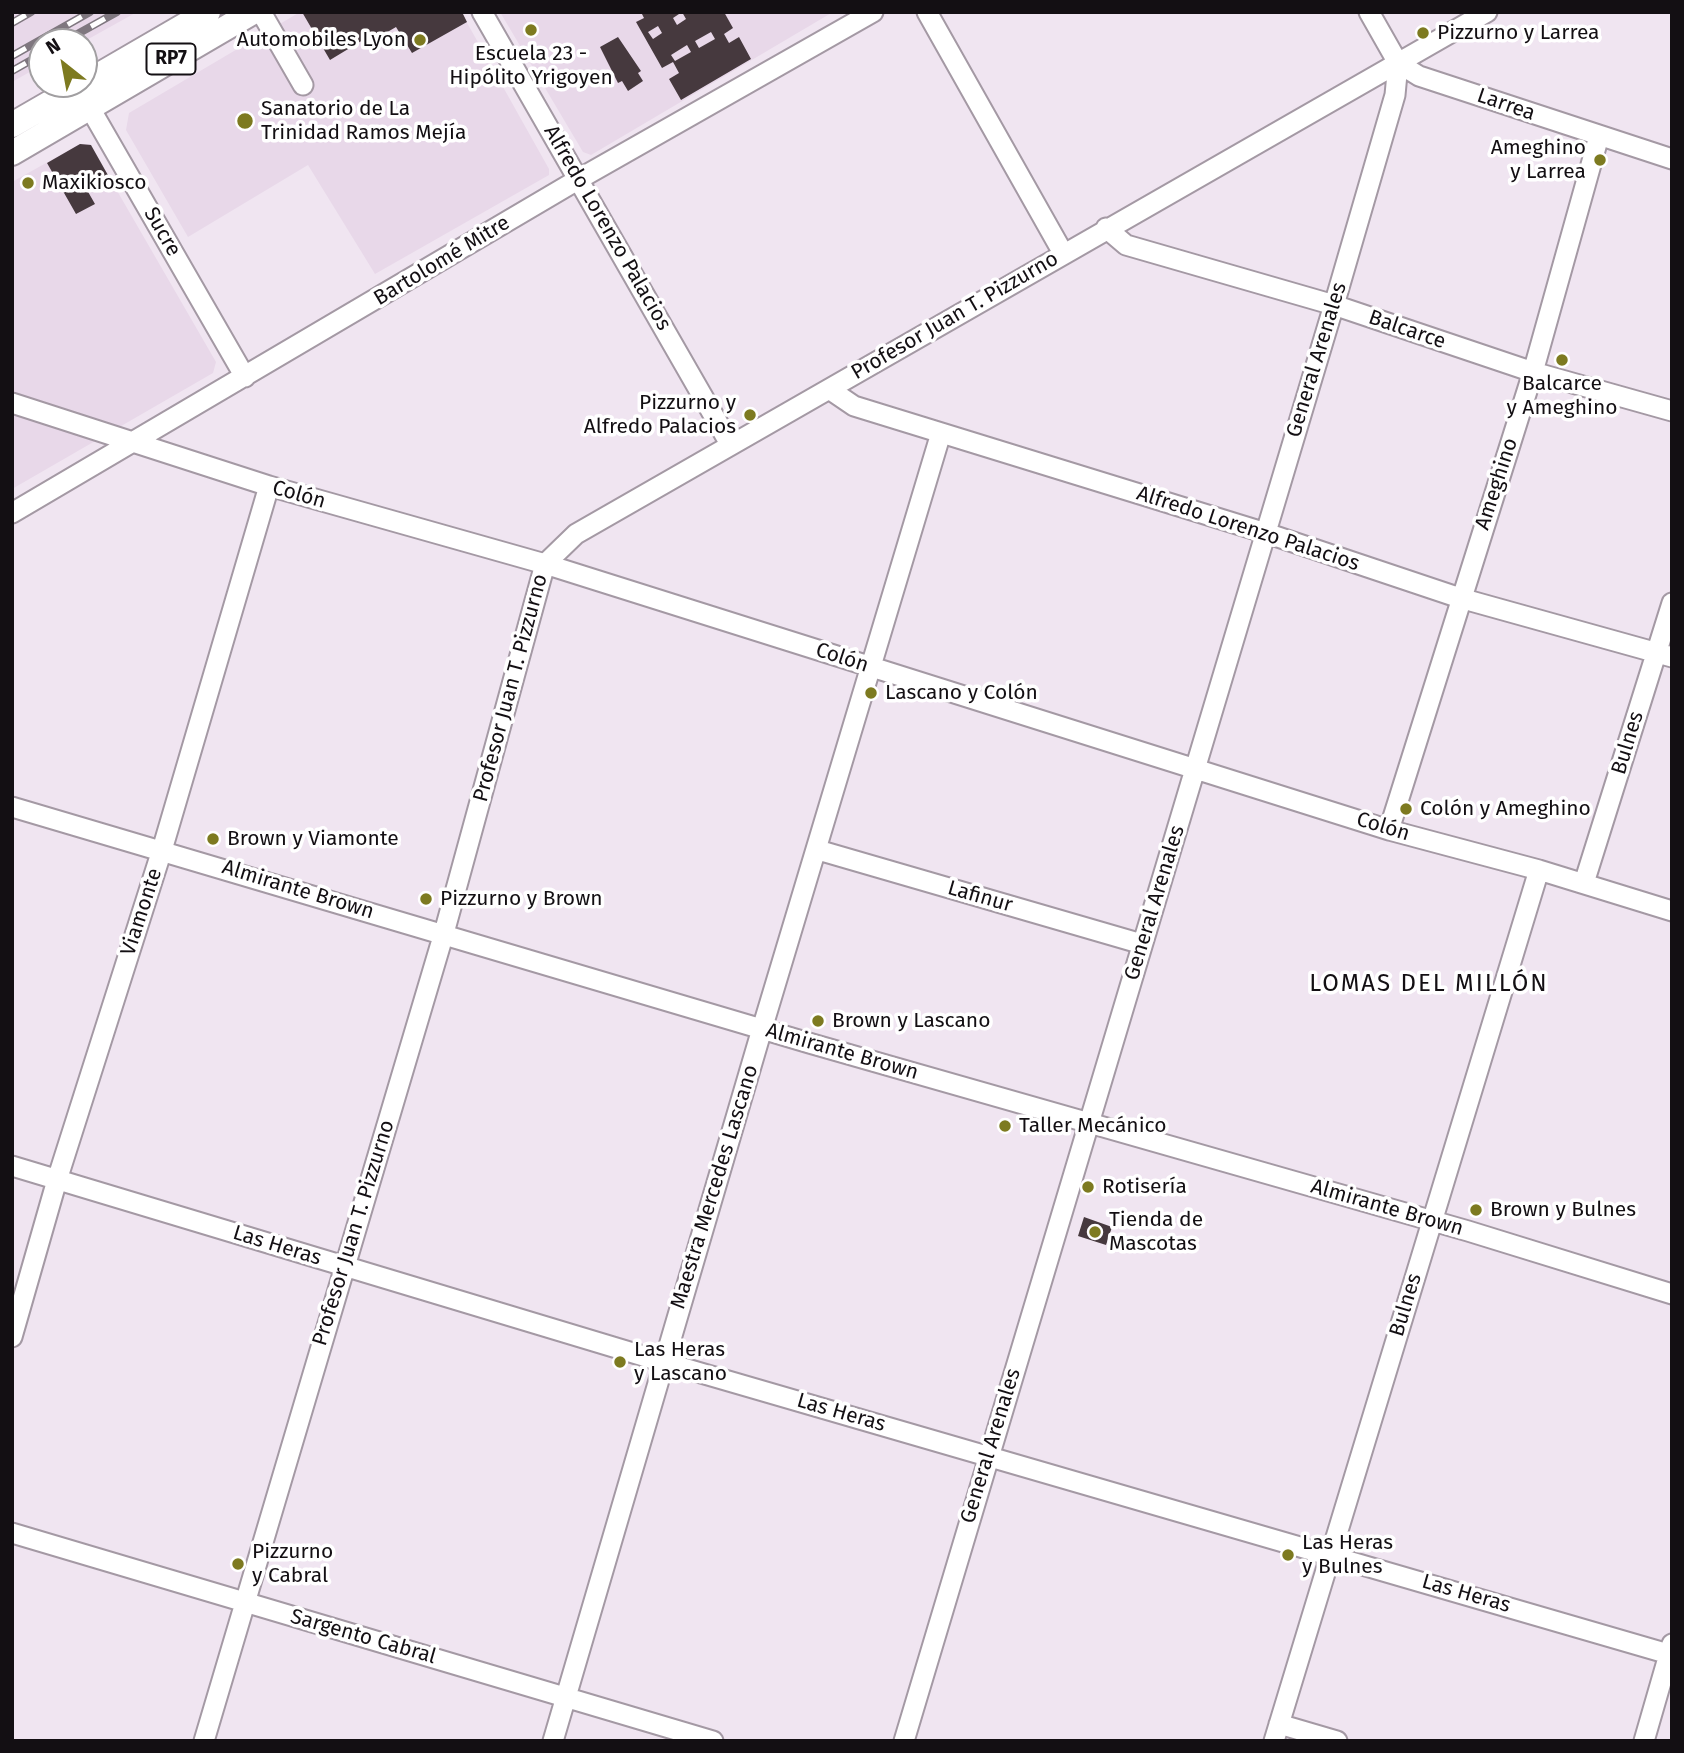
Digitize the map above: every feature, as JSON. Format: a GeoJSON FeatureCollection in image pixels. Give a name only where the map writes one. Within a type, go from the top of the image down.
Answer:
{"type":"FeatureCollection","features":[{"type":"Feature","properties":{"kind":"main road","name":"RP7"},"geometry":{"type":"LineString","coordinates":[[98,81],[208,12]]}},
{"type":"Feature","properties":{"kind":"main road","name":"RP7"},"geometry":{"type":"LineString","coordinates":[[98,84],[253,12]]}},
{"type":"Feature","properties":{"kind":"main road","name":"RP7"},"geometry":{"type":"LineString","coordinates":[[12,125],[68,98]]}},
{"type":"Feature","properties":{"kind":"main road","name":"RP7"},"geometry":{"type":"LineString","coordinates":[[12,153],[75,98]]}},
{"type":"Feature","properties":{"kind":"street"},"geometry":{"type":"LineString","coordinates":[[261,12],[303,85]]}},
{"type":"Feature","properties":{"kind":"street","name":"Alfredo Lorenzo Palacios"},"geometry":{"type":"LineString","coordinates":[[482,12],[730,444]]}},
{"type":"Feature","properties":{"kind":"street","name":"Bartolomé Mitre"},"geometry":{"type":"LineString","coordinates":[[12,513],[135,443],[579,179],[873,12]]}},
{"type":"Feature","properties":{"kind":"street"},"geometry":{"type":"LineString","coordinates":[[927,12],[1063,253]]}},
{"type":"Feature","properties":{"kind":"street"},"geometry":{"type":"LineString","coordinates":[[1369,12],[1398,63]]}},
{"type":"Feature","properties":{"kind":"street","name":"Profesor Juan T. Pizzurno"},"geometry":{"type":"LineString","coordinates":[[204,1741],[343,1265],[444,933],[545,564],[576,534],[1106,228],[1488,12]]}},
{"type":"Feature","properties":{"kind":"street","name":"Larrea"},"geometry":{"type":"LineString","coordinates":[[1398,63],[1419,76],[1672,159]]}},
{"type":"Feature","properties":{"kind":"street","name":"General Arenales"},"geometry":{"type":"LineString","coordinates":[[904,1741],[1334,305],[1395,95],[1398,63]]}},
{"type":"Feature","properties":{"kind":"street","name":"Sucre"},"geometry":{"type":"LineString","coordinates":[[88,98],[245,377]]}},
{"type":"Feature","properties":{"kind":"street","name":"Ameghino"},"geometry":{"type":"LineString","coordinates":[[1389,830],[1533,372],[1599,136]]}},
{"type":"Feature","properties":{"kind":"street","name":"Balcarce"},"geometry":{"type":"LineString","coordinates":[[1106,228],[1126,245],[1334,305],[1533,372],[1672,411]]}},
{"type":"Feature","properties":{"kind":"street","name":"Alfredo Lorenzo Palacios"},"geometry":{"type":"LineString","coordinates":[[829,389],[854,406],[1266,533],[1460,598],[1664,655]]}},
{"type":"Feature","properties":{"kind":"street","name":"Colón"},"geometry":{"type":"LineString","coordinates":[[12,403],[269,486],[545,564],[1389,830],[1539,870],[1672,911]]}},
{"type":"Feature","properties":{"kind":"street","name":"Maestra Mercedes Lascano"},"geometry":{"type":"LineString","coordinates":[[553,1741],[663,1362],[941,433]]}},
{"type":"Feature","properties":{"kind":"street","name":"Viamonte"},"geometry":{"type":"LineString","coordinates":[[12,1337],[57,1180],[162,850],[269,486]]}},
{"type":"Feature","properties":{"kind":"street","name":"Bulnes"},"geometry":{"type":"LineString","coordinates":[[1584,883],[1664,655],[1672,603]]}},
{"type":"Feature","properties":{"kind":"street","name":"Almirante Brown"},"geometry":{"type":"LineString","coordinates":[[12,807],[762,1029],[1433,1221],[1672,1294]]}},
{"type":"Feature","properties":{"kind":"street","name":"Lafinur"},"geometry":{"type":"LineString","coordinates":[[818,849],[1142,944]]}},
{"type":"Feature","properties":{"kind":"street","name":"Bulnes"},"geometry":{"type":"LineString","coordinates":[[1276,1732],[1539,870]]}},
{"type":"Feature","properties":{"kind":"street","name":"Las Heras"},"geometry":{"type":"LineString","coordinates":[[12,1166],[663,1362],[1671,1651]]}},
{"type":"Feature","properties":{"kind":"street","name":"Sargento Cabral"},"geometry":{"type":"LineString","coordinates":[[12,1533],[713,1741]]}},
{"type":"Feature","properties":{"kind":"street"},"geometry":{"type":"LineString","coordinates":[[1644,1741],[1671,1651]]}},
{"type":"Feature","properties":{"kind":"street"},"geometry":{"type":"LineString","coordinates":[[1276,1732],[1337,1741]]}},
{"type":"Feature","properties":{"kind":"shaded area"},"geometry":{"type":"Polygon","coordinates":[[[12,12],[137,12],[98,34],[98,28],[28,28],[28,73],[12,82],[12,12]]]}},
{"type":"Feature","properties":{"kind":"shaded area"},"geometry":{"type":"Polygon","coordinates":[[[300,12],[461,12],[549,169],[549,175],[375,274],[308,165],[188,237],[126,130],[129,113],[300,12]]]}},
{"type":"Feature","properties":{"kind":"shaded area"},"geometry":{"type":"Polygon","coordinates":[[[500,12],[833,12],[591,155],[583,152],[500,12]]]}},
{"type":"Feature","properties":{"kind":"shaded area"},"geometry":{"type":"Polygon","coordinates":[[[80,144],[90,144],[216,362],[213,373],[12,489],[12,182],[80,144]]]}},
{"type":"Feature","properties":{"kind":"building"},"geometry":{"type":"Polygon","coordinates":[[[302,12],[462,12],[467,22],[412,53],[396,27],[372,41],[368,37],[330,60],[302,12]]]}},
{"type":"Feature","properties":{"kind":"building"},"geometry":{"type":"Polygon","coordinates":[[[641,12],[682,12],[724,12],[733,28],[724,34],[729,43],[739,37],[751,59],[681,100],[669,79],[679,73],[673,62],[662,68],[636,22],[644,18],[641,12]],[[682,12],[673,18],[677,25],[686,19],[682,12]],[[658,26],[648,32],[653,39],[662,33],[658,26]],[[711,32],[695,41],[699,48],[715,39],[711,32]],[[687,45],[671,55],[675,61],[691,52],[687,45]]]}},
{"type":"Feature","properties":{"kind":"building"},"geometry":{"type":"Polygon","coordinates":[[[618,37],[641,71],[638,73],[643,81],[628,91],[622,81],[618,83],[600,47],[618,37]]]}},
{"type":"Feature","properties":{"kind":"building"},"geometry":{"type":"Polygon","coordinates":[[[80,144],[91,145],[109,177],[87,190],[95,204],[76,214],[47,163],[80,144]]]}},
{"type":"Feature","properties":{"kind":"building","name":"Tienda de Mascotas"},"geometry":{"type":"Polygon","coordinates":[[[1084,1217],[1112,1227],[1106,1245],[1078,1236],[1084,1217]]]}},
{"type":"Feature","properties":{"kind":"railway"},"geometry":{"type":"LineString","coordinates":[[12,23],[31,12]]}},
{"type":"Feature","properties":{"kind":"railway"},"geometry":{"type":"LineString","coordinates":[[12,56],[90,12]]}},
{"type":"Feature","properties":{"kind":"railway"},"geometry":{"type":"LineString","coordinates":[[88,28],[117,12]]}},
{"type":"Feature","properties":{"kind":"railway"},"geometry":{"type":"LineString","coordinates":[[12,71],[28,62]]}},
{"type":"Feature","properties":{"kind":"place","name":"Escuela 23 - Hipólito Yrigoyen"},"geometry":{"type":"Point","coordinates":[531,30]}},
{"type":"Feature","properties":{"kind":"place","name":"Pizzurno y Larrea"},"geometry":{"type":"Point","coordinates":[1423,33]}},
{"type":"Feature","properties":{"kind":"place","name":"Automobiles Lyon"},"geometry":{"type":"Point","coordinates":[420,40]}},
{"type":"Feature","properties":{"kind":"place","name":"Sanatorio de La Trinidad Ramos Mejía"},"geometry":{"type":"Point","coordinates":[245,121]}},
{"type":"Feature","properties":{"kind":"place","name":"Ameghino y Larrea"},"geometry":{"type":"Point","coordinates":[1600,160]}},
{"type":"Feature","properties":{"kind":"place","name":"Maxikiosco"},"geometry":{"type":"Point","coordinates":[28,183]}},
{"type":"Feature","properties":{"kind":"place","name":"Balcarce y Ameghino"},"geometry":{"type":"Point","coordinates":[1562,360]}},
{"type":"Feature","properties":{"kind":"place","name":"Pizzurno y Alfredo Palacios"},"geometry":{"type":"Point","coordinates":[750,415]}},
{"type":"Feature","properties":{"kind":"place","name":"Lascano y Colón"},"geometry":{"type":"Point","coordinates":[871,693]}},
{"type":"Feature","properties":{"kind":"place","name":"Colón y Ameghino"},"geometry":{"type":"Point","coordinates":[1406,809]}},
{"type":"Feature","properties":{"kind":"place","name":"Brown y Viamonte"},"geometry":{"type":"Point","coordinates":[213,839]}},
{"type":"Feature","properties":{"kind":"place","name":"Pizzurno y Brown"},"geometry":{"type":"Point","coordinates":[426,899]}},
{"type":"Feature","properties":{"kind":"place","name":"Brown y Lascano"},"geometry":{"type":"Point","coordinates":[818,1021]}},
{"type":"Feature","properties":{"kind":"place","name":"Taller Mecánico"},"geometry":{"type":"Point","coordinates":[1005,1126]}},
{"type":"Feature","properties":{"kind":"place","name":"Rotisería"},"geometry":{"type":"Point","coordinates":[1088,1187]}},
{"type":"Feature","properties":{"kind":"place","name":"Brown y Bulnes"},"geometry":{"type":"Point","coordinates":[1476,1210]}},
{"type":"Feature","properties":{"kind":"place","name":"Tienda de Mascotas"},"geometry":{"type":"Point","coordinates":[1095,1232]}},
{"type":"Feature","properties":{"kind":"place","name":"Las Heras y Lascano"},"geometry":{"type":"Point","coordinates":[620,1362]}},
{"type":"Feature","properties":{"kind":"place","name":"Las Heras y Bulnes"},"geometry":{"type":"Point","coordinates":[1288,1555]}},
{"type":"Feature","properties":{"kind":"place","name":"Pizzurno y Cabral"},"geometry":{"type":"Point","coordinates":[238,1564]}},
{"type":"Feature","properties":{"kind":"district","name":"LOMAS DEL MILLÓN"},"geometry":{"type":"Point","coordinates":[1429,984]}}]}
